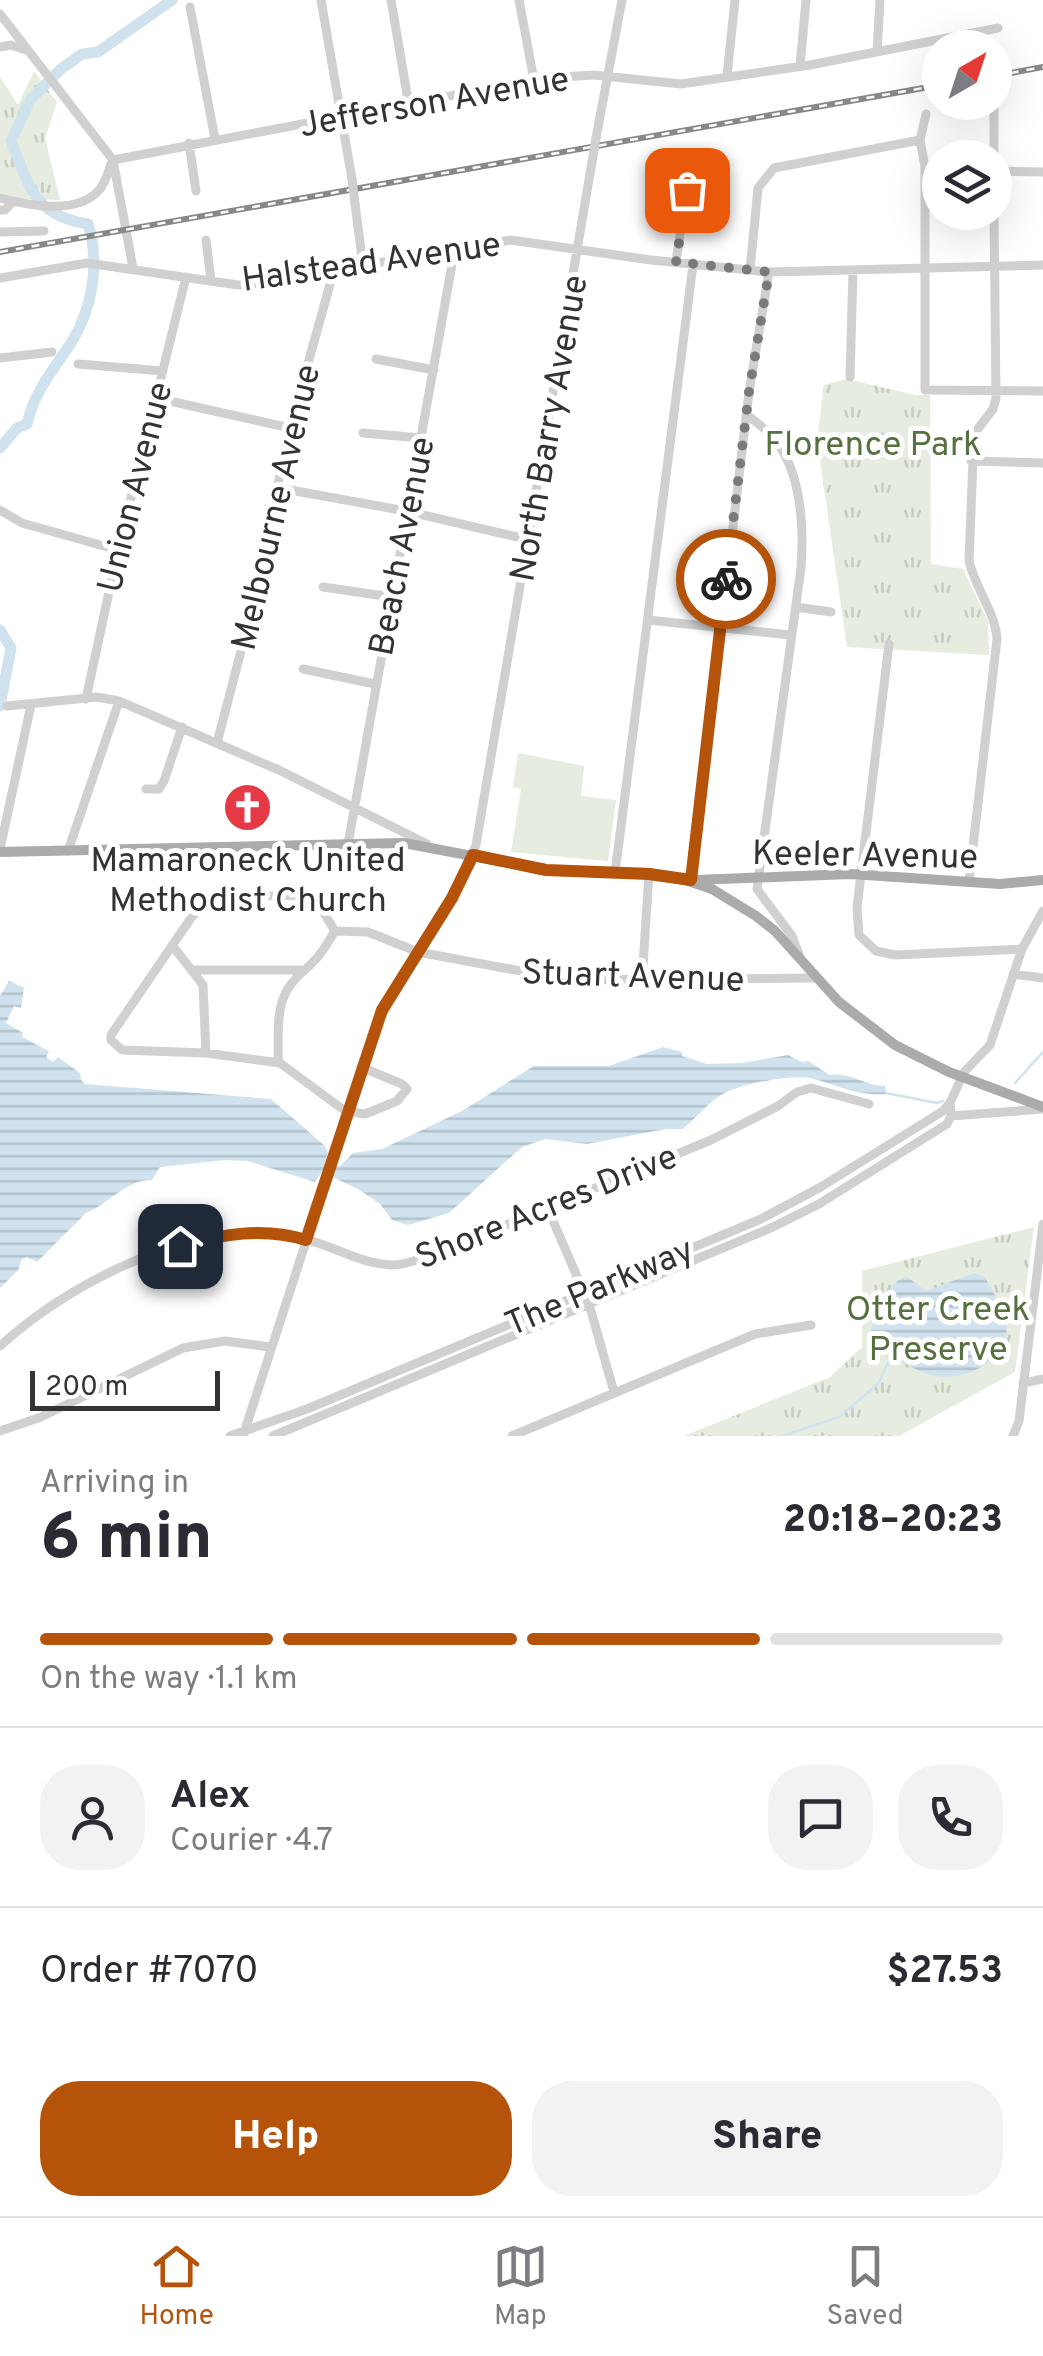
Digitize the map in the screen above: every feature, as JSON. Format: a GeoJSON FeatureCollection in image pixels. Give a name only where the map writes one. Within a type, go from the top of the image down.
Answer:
{"type":"FeatureCollection","features":[{"type":"Feature","properties":{"kind":"main road"},"geometry":{"type":"LineString","coordinates":[[0,851],[377,842],[433,847],[546,870],[649,874],[688,880],[712,889],[775,931],[856,1017],[895,1045],[961,1077],[1043,1108]]}},
{"type":"Feature","properties":{"kind":"main road","name":"Keeler Avenue"},"geometry":{"type":"LineString","coordinates":[[688,880],[864,874],[1000,884],[1043,880]]}},
{"type":"Feature","properties":{"kind":"street"},"geometry":{"type":"LineString","coordinates":[[321,0],[363,265]]}},
{"type":"Feature","properties":{"kind":"street"},"geometry":{"type":"LineString","coordinates":[[392,0],[409,106]]}},
{"type":"Feature","properties":{"kind":"street"},"geometry":{"type":"LineString","coordinates":[[519,0],[534,80]]}},
{"type":"Feature","properties":{"kind":"street","name":"North Barry Avenue"},"geometry":{"type":"LineString","coordinates":[[244,1433],[382,1010],[452,898],[473,855],[622,0]]}},
{"type":"Feature","properties":{"kind":"street"},"geometry":{"type":"LineString","coordinates":[[727,76],[735,0]]}},
{"type":"Feature","properties":{"kind":"street"},"geometry":{"type":"LineString","coordinates":[[800,66],[806,0]]}},
{"type":"Feature","properties":{"kind":"street"},"geometry":{"type":"LineString","coordinates":[[877,52],[880,0]]}},
{"type":"Feature","properties":{"kind":"street"},"geometry":{"type":"LineString","coordinates":[[190,7],[215,139]]}},
{"type":"Feature","properties":{"kind":"street"},"geometry":{"type":"LineString","coordinates":[[0,14],[113,160],[134,268]]}},
{"type":"Feature","properties":{"kind":"street","name":"Jefferson Avenue"},"geometry":{"type":"LineString","coordinates":[[113,160],[534,80],[607,76],[681,84],[998,28]]}},
{"type":"Feature","properties":{"kind":"street"},"geometry":{"type":"LineString","coordinates":[[12,30],[0,43],[30,52]]}},
{"type":"Feature","properties":{"kind":"street"},"geometry":{"type":"LineString","coordinates":[[922,151],[925,120]]}},
{"type":"Feature","properties":{"kind":"street"},"geometry":{"type":"LineString","coordinates":[[750,270],[758,188],[774,168],[920,140]]}},
{"type":"Feature","properties":{"kind":"street"},"geometry":{"type":"LineString","coordinates":[[189,144],[196,191]]}},
{"type":"Feature","properties":{"kind":"street"},"geometry":{"type":"LineString","coordinates":[[676,262],[692,153]]}},
{"type":"Feature","properties":{"kind":"street"},"geometry":{"type":"LineString","coordinates":[[0,198],[29,204],[79,202],[98,192],[113,160]]}},
{"type":"Feature","properties":{"kind":"street"},"geometry":{"type":"LineString","coordinates":[[1012,171],[1043,172]]}},
{"type":"Feature","properties":{"kind":"street"},"geometry":{"type":"LineString","coordinates":[[98,192],[110,197],[122,195]]}},
{"type":"Feature","properties":{"kind":"street"},"geometry":{"type":"LineString","coordinates":[[0,210],[6,210],[13,201]]}},
{"type":"Feature","properties":{"kind":"street"},"geometry":{"type":"LineString","coordinates":[[924,230],[924,390],[1043,391]]}},
{"type":"Feature","properties":{"kind":"street"},"geometry":{"type":"LineString","coordinates":[[968,881],[998,639],[969,561],[974,434],[993,410],[997,390],[994,230]]}},
{"type":"Feature","properties":{"kind":"street"},"geometry":{"type":"LineString","coordinates":[[0,232],[44,231]]}},
{"type":"Feature","properties":{"kind":"street"},"geometry":{"type":"LineString","coordinates":[[206,240],[211,280]]}},
{"type":"Feature","properties":{"kind":"street","name":"Halstead Avenue"},"geometry":{"type":"LineString","coordinates":[[0,278],[87,262],[238,284],[261,283],[511,240],[769,272],[1043,265]]}},
{"type":"Feature","properties":{"kind":"street","name":"Beach Avenue"},"geometry":{"type":"LineString","coordinates":[[348,844],[455,248]]}},
{"type":"Feature","properties":{"kind":"street"},"geometry":{"type":"LineString","coordinates":[[616,873],[692,264]]}},
{"type":"Feature","properties":{"kind":"street","name":"Melbourne Avenue"},"geometry":{"type":"LineString","coordinates":[[217,743],[290,428],[334,270]]}},
{"type":"Feature","properties":{"kind":"street"},"geometry":{"type":"LineString","coordinates":[[850,377],[853,270]]}},
{"type":"Feature","properties":{"kind":"street"},"geometry":{"type":"LineString","coordinates":[[688,880],[746,414],[769,272]]}},
{"type":"Feature","properties":{"kind":"street","name":"Union Avenue"},"geometry":{"type":"LineString","coordinates":[[86,698],[186,276]]}},
{"type":"Feature","properties":{"kind":"street"},"geometry":{"type":"LineString","coordinates":[[0,358],[52,352]]}},
{"type":"Feature","properties":{"kind":"street"},"geometry":{"type":"LineString","coordinates":[[376,360],[434,370]]}},
{"type":"Feature","properties":{"kind":"street"},"geometry":{"type":"LineString","coordinates":[[78,364],[163,371]]}},
{"type":"Feature","properties":{"kind":"street"},"geometry":{"type":"LineString","coordinates":[[156,398],[290,428]]}},
{"type":"Feature","properties":{"kind":"street"},"geometry":{"type":"LineString","coordinates":[[746,414],[776,440],[796,489],[803,532],[757,889],[792,936],[802,962]]}},
{"type":"Feature","properties":{"kind":"street"},"geometry":{"type":"LineString","coordinates":[[363,433],[421,438]]}},
{"type":"Feature","properties":{"kind":"street"},"geometry":{"type":"LineString","coordinates":[[970,461],[1043,463]]}},
{"type":"Feature","properties":{"kind":"street"},"geometry":{"type":"LineString","coordinates":[[279,488],[406,511],[526,539]]}},
{"type":"Feature","properties":{"kind":"street"},"geometry":{"type":"LineString","coordinates":[[0,510],[22,523],[118,550]]}},
{"type":"Feature","properties":{"kind":"street"},"geometry":{"type":"LineString","coordinates":[[322,586],[391,597]]}},
{"type":"Feature","properties":{"kind":"street"},"geometry":{"type":"LineString","coordinates":[[796,607],[831,612]]}},
{"type":"Feature","properties":{"kind":"street"},"geometry":{"type":"LineString","coordinates":[[648,620],[791,635]]}},
{"type":"Feature","properties":{"kind":"street"},"geometry":{"type":"LineString","coordinates":[[889,644],[858,906],[859,935],[876,951],[895,955],[1022,949]]}},
{"type":"Feature","properties":{"kind":"street"},"geometry":{"type":"LineString","coordinates":[[303,669],[375,684]]}},
{"type":"Feature","properties":{"kind":"street"},"geometry":{"type":"LineString","coordinates":[[7,706],[97,697],[120,701],[433,847]]}},
{"type":"Feature","properties":{"kind":"street"},"geometry":{"type":"LineString","coordinates":[[68,851],[120,701]]}},
{"type":"Feature","properties":{"kind":"street"},"geometry":{"type":"LineString","coordinates":[[0,851],[31,706]]}},
{"type":"Feature","properties":{"kind":"street"},"geometry":{"type":"LineString","coordinates":[[146,789],[159,789],[164,781],[182,727]]}},
{"type":"Feature","properties":{"kind":"street"},"geometry":{"type":"LineString","coordinates":[[642,981],[649,874]]}},
{"type":"Feature","properties":{"kind":"street"},"geometry":{"type":"LineString","coordinates":[[195,970],[309,967],[335,930],[322,910],[304,895],[211,897],[172,945],[111,1040],[122,1050],[278,1063],[348,1110],[366,1114],[398,1101],[407,1089],[391,1077],[362,1068]]}},
{"type":"Feature","properties":{"kind":"street"},"geometry":{"type":"LineString","coordinates":[[1043,911],[1022,949],[990,1044],[961,1077],[950,1103],[952,1116],[1043,1108]]}},
{"type":"Feature","properties":{"kind":"street","name":"Stuart Avenue"},"geometry":{"type":"LineString","coordinates":[[335,930],[368,932],[418,952],[569,980],[816,978]]}},
{"type":"Feature","properties":{"kind":"street"},"geometry":{"type":"LineString","coordinates":[[172,945],[203,985],[206,1054]]}},
{"type":"Feature","properties":{"kind":"street"},"geometry":{"type":"LineString","coordinates":[[278,1063],[281,1004],[301,970]]}},
{"type":"Feature","properties":{"kind":"street"},"geometry":{"type":"LineString","coordinates":[[1013,974],[1043,978]]}},
{"type":"Feature","properties":{"kind":"street","name":"Shore Acres Drive"},"geometry":{"type":"LineString","coordinates":[[0,1346],[47,1310],[143,1256],[217,1236],[254,1231],[306,1240],[396,1265],[436,1254],[755,1119],[797,1092],[811,1088],[869,1104]]}},
{"type":"Feature","properties":{"kind":"street","name":"The Parkway"},"geometry":{"type":"LineString","coordinates":[[458,1351],[583,1292],[788,1206],[950,1103]]}},
{"type":"Feature","properties":{"kind":"street","name":"The Parkway"},"geometry":{"type":"LineString","coordinates":[[230,1436],[676,1270],[819,1204],[930,1136],[952,1116]]}},
{"type":"Feature","properties":{"kind":"street"},"geometry":{"type":"LineString","coordinates":[[547,1208],[589,1304],[614,1392]]}},
{"type":"Feature","properties":{"kind":"street"},"geometry":{"type":"LineString","coordinates":[[1012,1436],[1018,1421],[1043,1224]]}},
{"type":"Feature","properties":{"kind":"street"},"geometry":{"type":"LineString","coordinates":[[512,1436],[756,1334],[811,1326]]}},
{"type":"Feature","properties":{"kind":"street"},"geometry":{"type":"LineString","coordinates":[[0,1431],[40,1417],[182,1348],[225,1341],[270,1347]]}},
{"type":"Feature","properties":{"kind":"street","name":"The Parkway"},"geometry":{"type":"LineString","coordinates":[[273,1436],[443,1357]]}},
{"type":"Feature","properties":{"kind":"street"},"geometry":{"type":"LineString","coordinates":[[1023,1382],[1043,1379]]}},
{"type":"Feature","properties":{"kind":"green space"},"geometry":{"type":"Polygon","coordinates":[[[34,71],[57,102],[45,138],[60,200],[0,198],[0,77],[18,105],[34,71]]]}},
{"type":"Feature","properties":{"kind":"green space","name":"Florence Park"},"geometry":{"type":"Polygon","coordinates":[[[846,379],[930,395],[931,564],[963,569],[988,622],[989,655],[847,647],[817,440],[824,385],[846,379]]]}},
{"type":"Feature","properties":{"kind":"green space"},"geometry":{"type":"Polygon","coordinates":[[[518,753],[584,766],[581,796],[616,800],[608,861],[511,852],[521,789],[513,787],[518,753]]]}},
{"type":"Feature","properties":{"kind":"green space","name":"Otter Creek Preserve"},"geometry":{"type":"Polygon","coordinates":[[[1034,1227],[1015,1372],[899,1436],[684,1436],[830,1377],[862,1347],[862,1271],[1034,1227]]]}},
{"type":"Feature","properties":{"kind":"water"},"geometry":{"type":"Polygon","coordinates":[[[9,981],[24,988],[21,1008],[14,1006],[6,1023],[23,1033],[22,1037],[49,1051],[46,1057],[53,1062],[58,1057],[80,1073],[85,1084],[271,1099],[325,1146],[325,1163],[339,1167],[353,1153],[382,1149],[462,1111],[534,1066],[609,1066],[663,1047],[707,1064],[788,1055],[808,1061],[830,1075],[885,1086],[887,1094],[856,1092],[810,1078],[776,1079],[718,1097],[683,1129],[587,1144],[545,1139],[522,1147],[449,1213],[408,1225],[392,1220],[380,1204],[358,1189],[322,1172],[315,1182],[248,1161],[160,1167],[152,1180],[125,1188],[86,1213],[37,1262],[22,1259],[18,1270],[0,1288],[0,996],[9,981]]]}},
{"type":"Feature","properties":{"kind":"water"},"geometry":{"type":"Polygon","coordinates":[[[974,1273],[985,1277],[1006,1320],[1002,1347],[984,1366],[958,1376],[931,1375],[869,1342],[880,1304],[898,1281],[906,1276],[926,1291],[974,1273]]]}},
{"type":"Feature","properties":{"kind":"waterway"},"geometry":{"type":"LineString","coordinates":[[0,448],[17,428],[27,424],[39,391],[79,329],[94,269],[88,224],[70,220],[45,206],[29,185],[11,141],[30,100],[61,69],[82,54],[98,52],[172,0]]}},
{"type":"Feature","properties":{"kind":"waterway"},"geometry":{"type":"LineString","coordinates":[[0,630],[11,648],[0,706]]}},
{"type":"Feature","properties":{"kind":"waterway"},"geometry":{"type":"LineString","coordinates":[[1015,1083],[1043,1052]]}},
{"type":"Feature","properties":{"kind":"waterway"},"geometry":{"type":"LineString","coordinates":[[886,1093],[943,1101]]}},
{"type":"Feature","properties":{"kind":"waterway"},"geometry":{"type":"LineString","coordinates":[[782,1436],[839,1417],[878,1384],[892,1355]]}},
{"type":"Feature","properties":{"kind":"railway"},"geometry":{"type":"LineString","coordinates":[[1012,73],[1043,67]]}},
{"type":"Feature","properties":{"kind":"railway"},"geometry":{"type":"LineString","coordinates":[[0,252],[922,88]]}},
{"type":"Feature","properties":{"kind":"way so far"},"geometry":{"type":"LineString","coordinates":[[687,190],[676,262],[769,272],[749,392],[726,579]]}},
{"type":"Feature","properties":{"kind":"place","name":"Mamaroneck United Methodist Church"},"geometry":{"type":"Point","coordinates":[248,807]}},
{"type":"Feature","properties":{"kind":"route"},"geometry":{"type":"LineString","coordinates":[[180,1246],[254,1231],[306,1240],[382,1010],[452,898],[473,855],[546,870],[649,874],[691,880],[726,579]]}}]}
